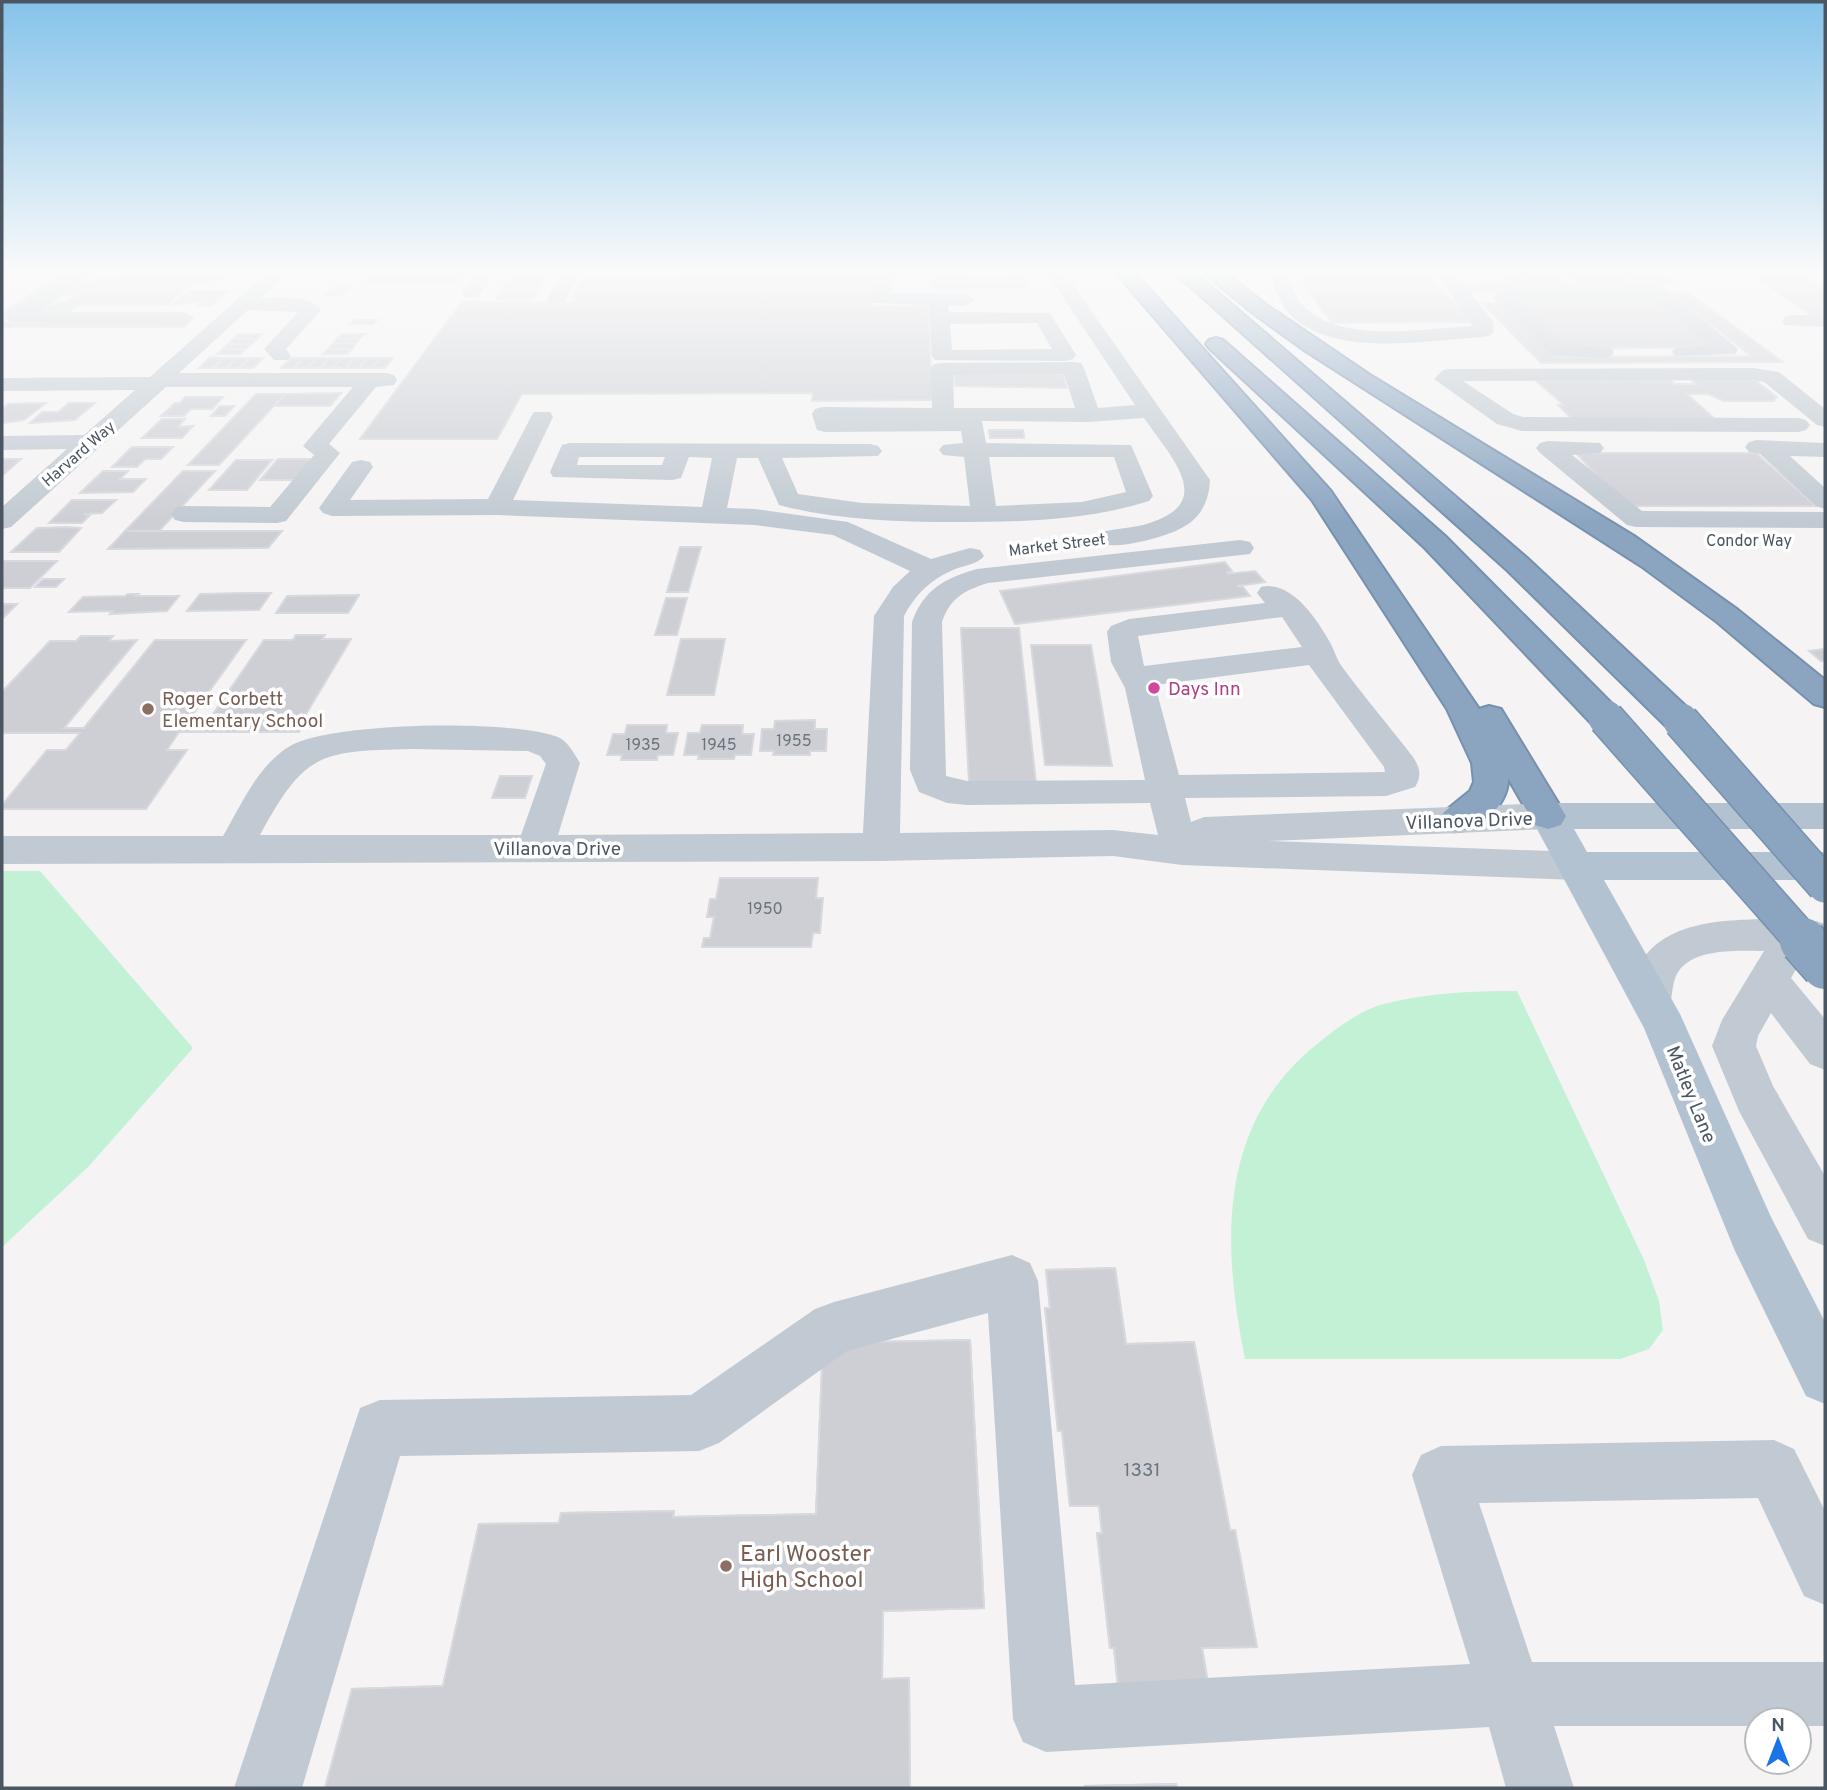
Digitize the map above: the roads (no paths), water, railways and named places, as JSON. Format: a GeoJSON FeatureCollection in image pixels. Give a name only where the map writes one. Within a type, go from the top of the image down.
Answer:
{"type":"FeatureCollection","features":[{"type":"Feature","properties":{"kind":"highway"},"geometry":{"type":"LineString","coordinates":[[1198,356],[1297,467],[1347,529],[1388,570],[1441,643],[1548,817]]}},
{"type":"Feature","properties":{"kind":"highway"},"geometry":{"type":"LineString","coordinates":[[1229,356],[1435,542],[1526,633],[1606,718],[1825,964]]}},
{"type":"Feature","properties":{"kind":"highway"},"geometry":{"type":"LineString","coordinates":[[1279,356],[1526,572],[1681,721],[1825,885]]}},
{"type":"Feature","properties":{"kind":"highway"},"geometry":{"type":"LineString","coordinates":[[1323,356],[1645,556],[1730,617],[1825,697]]}},
{"type":"Feature","properties":{"kind":"highway"},"geometry":{"type":"LineString","coordinates":[[1347,529],[1374,577],[1435,666],[1482,746],[1491,784],[1481,802],[1457,821]]}},
{"type":"Feature","properties":{"kind":"main road","name":"Villanova Drive"},"geometry":{"type":"LineString","coordinates":[[1548,817],[1825,816]]}},
{"type":"Feature","properties":{"kind":"main road","name":"Matley Lane"},"geometry":{"type":"LineString","coordinates":[[1548,817],[1619,937],[1652,1001],[1753,1234],[1825,1377]]}},
{"type":"Feature","properties":{"kind":"main road","name":"Villanova Drive"},"geometry":{"type":"LineString","coordinates":[[1577,866],[1825,866]]}},
{"type":"Feature","properties":{"kind":"street","name":"Harvard Way"},"geometry":{"type":"LineString","coordinates":[[2,520],[187,356]]}},
{"type":"Feature","properties":{"kind":"street"},"geometry":{"type":"LineString","coordinates":[[942,356],[1000,356]]}},
{"type":"Feature","properties":{"kind":"street"},"geometry":{"type":"LineString","coordinates":[[1113,356],[1198,480],[1199,492],[1189,511],[1250,563],[1302,623],[1326,667],[1401,765],[1403,779],[1386,784],[1192,785],[1138,793],[947,791],[931,783],[927,770],[927,622],[931,606],[943,593],[963,581],[1092,552],[1250,563]]}},
{"type":"Feature","properties":{"kind":"street"},"geometry":{"type":"LineString","coordinates":[[943,414],[942,369],[1073,368],[1089,415]]}},
{"type":"Feature","properties":{"kind":"street"},"geometry":{"type":"LineString","coordinates":[[1754,374],[1771,377],[1825,422],[1798,425],[1522,425],[1505,419],[1445,379],[1451,375],[1754,374]]}},
{"type":"Feature","properties":{"kind":"street"},"geometry":{"type":"LineString","coordinates":[[2,384],[378,380],[314,446],[328,453],[277,515],[184,514]]}},
{"type":"Feature","properties":{"kind":"street"},"geometry":{"type":"LineString","coordinates":[[1476,400],[1526,400],[1561,425]]}},
{"type":"Feature","properties":{"kind":"street"},"geometry":{"type":"LineString","coordinates":[[943,414],[1156,416],[972,424],[825,425],[823,415],[943,414]]}},
{"type":"Feature","properties":{"kind":"street"},"geometry":{"type":"LineString","coordinates":[[497,507],[542,417]]}},
{"type":"Feature","properties":{"kind":"street"},"geometry":{"type":"LineString","coordinates":[[972,424],[984,514]]}},
{"type":"Feature","properties":{"kind":"street"},"geometry":{"type":"LineString","coordinates":[[1798,425],[1796,432],[1823,452]]}},
{"type":"Feature","properties":{"kind":"street"},"geometry":{"type":"LineString","coordinates":[[2,443],[90,442]]}},
{"type":"Feature","properties":{"kind":"street"},"geometry":{"type":"LineString","coordinates":[[1823,452],[1767,448],[1548,448],[1636,519],[1825,520]]}},
{"type":"Feature","properties":{"kind":"street"},"geometry":{"type":"LineString","coordinates":[[1767,448],[1825,501]]}},
{"type":"Feature","properties":{"kind":"street"},"geometry":{"type":"LineString","coordinates":[[679,450],[892,450]]}},
{"type":"Feature","properties":{"kind":"street"},"geometry":{"type":"LineString","coordinates":[[713,515],[726,450]]}},
{"type":"Feature","properties":{"kind":"street"},"geometry":{"type":"LineString","coordinates":[[767,451],[788,500],[825,508],[883,514],[1055,513],[1110,507],[1140,496],[1123,450],[934,450]]}},
{"type":"Feature","properties":{"kind":"street"},"geometry":{"type":"LineString","coordinates":[[361,467],[332,508],[497,507],[755,517],[839,527],[931,570]]}},
{"type":"Feature","properties":{"kind":"street","name":"Market Street"},"geometry":{"type":"LineString","coordinates":[[881,847],[889,616],[896,600],[907,586],[931,570],[962,558],[987,553],[1092,552],[1157,529],[1189,511]]}},
{"type":"Feature","properties":{"kind":"street","name":"Condor Way"},"geometry":{"type":"LineString","coordinates":[[1672,540],[1825,540]]}},
{"type":"Feature","properties":{"kind":"street"},"geometry":{"type":"LineString","coordinates":[[1175,832],[1137,677],[1126,662],[1122,632],[1129,628],[1276,610],[1250,563]]}},
{"type":"Feature","properties":{"kind":"street"},"geometry":{"type":"LineString","coordinates":[[1137,677],[1320,654]]}},
{"type":"Feature","properties":{"kind":"street"},"geometry":{"type":"LineString","coordinates":[[886,701],[927,699]]}},
{"type":"Feature","properties":{"kind":"street"},"geometry":{"type":"LineString","coordinates":[[233,850],[280,774],[303,753],[330,742],[377,739],[532,740],[552,748],[563,763],[535,849]]}},
{"type":"Feature","properties":{"kind":"street","name":"Villanova Drive"},"geometry":{"type":"LineString","coordinates":[[1113,843],[1175,832],[1548,817]]}},
{"type":"Feature","properties":{"kind":"street","name":"Villanova Drive"},"geometry":{"type":"LineString","coordinates":[[2,850],[881,847],[1113,843],[1182,851],[1577,866]]}},
{"type":"Feature","properties":{"kind":"street"},"geometry":{"type":"LineString","coordinates":[[1652,1001],[1650,985],[1656,965],[1680,947],[1699,940],[1726,937],[1825,964]]}},
{"type":"Feature","properties":{"kind":"street"},"geometry":{"type":"LineString","coordinates":[[1792,953],[1825,1051]]}},
{"type":"Feature","properties":{"kind":"street"},"geometry":{"type":"LineString","coordinates":[[1792,953],[1737,1033],[1734,1046],[1755,1097],[1825,1222]]}},
{"type":"Feature","properties":{"kind":"street"},"geometry":{"type":"LineString","coordinates":[[268,1788],[380,1429],[699,1423],[834,1328],[1012,1281],[1046,1719],[1511,1694],[1825,1694]]}},
{"type":"Feature","properties":{"kind":"street"},"geometry":{"type":"LineString","coordinates":[[1539,1788],[1441,1475],[1774,1469],[1825,1575]]}},
{"type":"Feature","properties":{"kind":"place","name":"Days Inn"},"geometry":{"type":"Point","coordinates":[1154,688]}},
{"type":"Feature","properties":{"kind":"place","name":"Roger Corbett Elementary School"},"geometry":{"type":"Point","coordinates":[148,709]}},
{"type":"Feature","properties":{"kind":"place","name":"Earl Wooster High School"},"geometry":{"type":"Point","coordinates":[726,1566]}}]}
